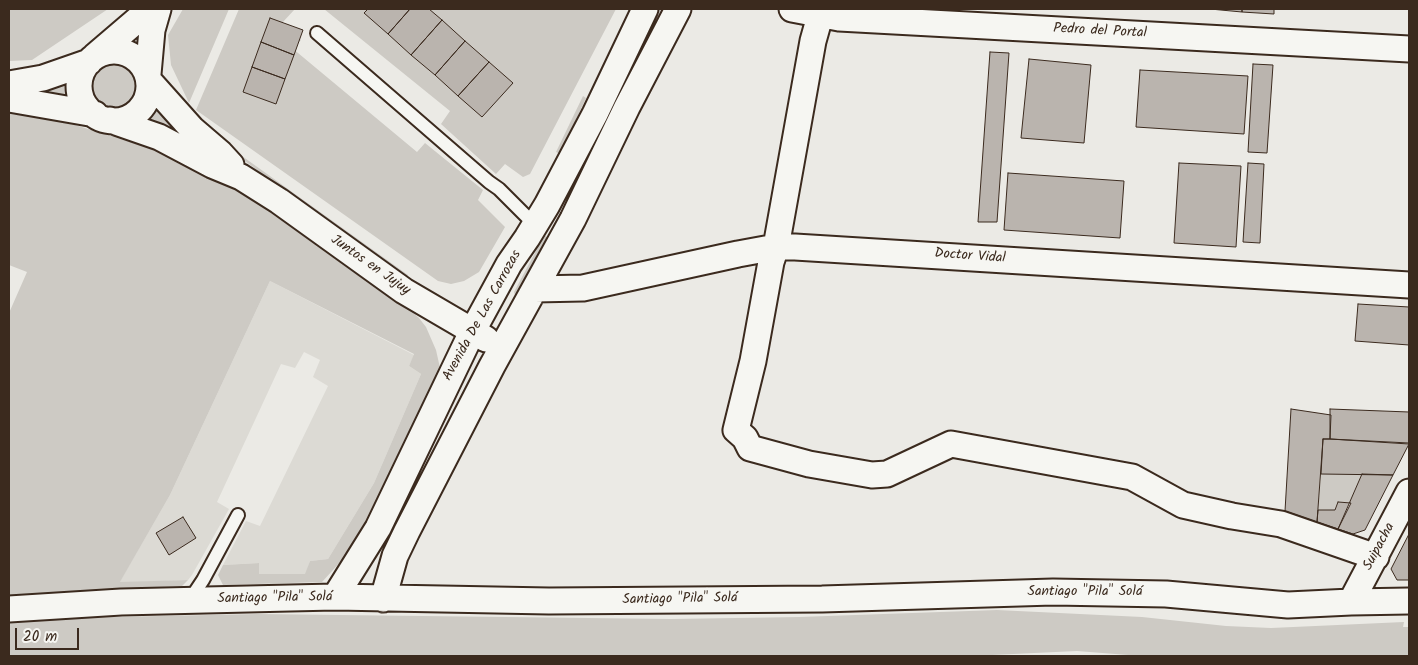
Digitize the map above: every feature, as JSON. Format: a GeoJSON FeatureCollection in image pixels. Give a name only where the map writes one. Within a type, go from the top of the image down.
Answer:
{"type":"FeatureCollection","features":[{"type":"Feature","properties":{"kind":"street"},"geometry":{"type":"LineString","coordinates":[[150,9],[111,40],[84,69],[79,85],[83,102],[102,117],[128,118],[135,114],[147,100],[152,30],[158,9]]}},
{"type":"Feature","properties":{"kind":"street","name":"Avenida De Las Carrozas"},"geometry":{"type":"LineString","coordinates":[[383,599],[395,556],[407,531],[492,366],[535,289],[555,215],[595,114],[646,9]]}},
{"type":"Feature","properties":{"kind":"street","name":"Avenida De Las Carrozas"},"geometry":{"type":"LineString","coordinates":[[335,597],[378,528],[472,332],[509,264],[555,215],[627,107],[678,9]]}},
{"type":"Feature","properties":{"kind":"street","name":"Pedro del Portal"},"geometry":{"type":"LineString","coordinates":[[792,9],[822,11],[849,18],[1409,49]]}},
{"type":"Feature","properties":{"kind":"street"},"geometry":{"type":"LineString","coordinates":[[822,11],[812,41],[776,248],[771,262],[753,361],[736,430],[745,438],[750,448],[809,464],[872,475],[888,474],[951,444],[1132,477],[1183,505],[1281,524],[1376,557]]}},
{"type":"Feature","properties":{"kind":"street"},"geometry":{"type":"LineString","coordinates":[[9,84],[43,78],[91,60],[108,51],[124,52],[139,60],[149,78],[174,111],[192,130],[220,153],[241,177]]}},
{"type":"Feature","properties":{"kind":"street"},"geometry":{"type":"LineString","coordinates":[[9,99],[102,117],[160,137],[212,165],[241,177]]}},
{"type":"Feature","properties":{"kind":"street","name":"Juntos en Jujuy"},"geometry":{"type":"LineString","coordinates":[[241,177],[279,201],[404,291],[472,332],[503,347]]}},
{"type":"Feature","properties":{"kind":"street","name":"Doctor Vidal"},"geometry":{"type":"LineString","coordinates":[[535,289],[583,288],[776,248],[815,248],[1409,284]]}},
{"type":"Feature","properties":{"kind":"street","name":"Suipacha"},"geometry":{"type":"LineString","coordinates":[[1351,602],[1409,492]]}},
{"type":"Feature","properties":{"kind":"street","name":"Santiago \"Pila\" Solá"},"geometry":{"type":"LineString","coordinates":[[9,609],[121,602],[335,597],[578,601],[822,599],[921,595],[1110,592],[1166,594],[1288,606],[1409,601]]}},
{"type":"Feature","properties":{"kind":"lane"},"geometry":{"type":"LineString","coordinates":[[317,33],[489,182],[499,189],[555,215]]}},
{"type":"Feature","properties":{"kind":"lane"},"geometry":{"type":"LineString","coordinates":[[189,601],[203,580],[238,515]]}},
{"type":"Feature","properties":{"kind":"shaded area"},"geometry":{"type":"Polygon","coordinates":[[[9,9],[108,9],[32,60],[9,61],[9,9]]]}},
{"type":"Feature","properties":{"kind":"shaded area"},"geometry":{"type":"Polygon","coordinates":[[[183,9],[229,9],[189,103],[171,65],[168,35],[183,9]]]}},
{"type":"Feature","properties":{"kind":"shaded area"},"geometry":{"type":"Polygon","coordinates":[[[239,9],[295,9],[282,23],[301,40],[292,48],[417,152],[425,143],[483,190],[478,200],[505,227],[479,272],[464,281],[451,284],[438,281],[196,110],[239,9]]]}},
{"type":"Feature","properties":{"kind":"shaded area"},"geometry":{"type":"Polygon","coordinates":[[[324,9],[616,9],[530,174],[523,177],[505,164],[496,174],[441,124],[450,111],[324,9]]]}},
{"type":"Feature","properties":{"kind":"shaded area"},"geometry":{"type":"Polygon","coordinates":[[[658,9],[663,9],[575,184],[572,184],[571,181],[658,9]]]}},
{"type":"Feature","properties":{"kind":"shaded area"},"geometry":{"type":"Polygon","coordinates":[[[121,61],[129,66],[138,82],[138,91],[134,100],[128,107],[120,111],[103,108],[96,102],[90,85],[92,75],[97,67],[103,62],[121,61]]]}},
{"type":"Feature","properties":{"kind":"shaded area"},"geometry":{"type":"Polygon","coordinates":[[[74,78],[70,87],[70,98],[56,94],[26,93],[74,78]]]}},
{"type":"Feature","properties":{"kind":"shaded area"},"geometry":{"type":"Polygon","coordinates":[[[583,96],[586,98],[560,154],[556,152],[583,96]]]}},
{"type":"Feature","properties":{"kind":"shaded area"},"geometry":{"type":"Polygon","coordinates":[[[158,106],[187,138],[143,119],[152,114],[158,106]]]}},
{"type":"Feature","properties":{"kind":"shaded area"},"geometry":{"type":"Polygon","coordinates":[[[9,114],[46,116],[176,156],[243,193],[307,236],[403,304],[426,327],[436,350],[440,368],[354,547],[322,582],[223,585],[218,575],[223,565],[259,563],[259,574],[305,574],[310,561],[328,559],[374,483],[421,374],[409,366],[414,354],[270,281],[170,495],[120,582],[188,580],[182,586],[9,595],[9,313],[27,272],[9,265],[9,114]]]}},
{"type":"Feature","properties":{"kind":"shaded area"},"geometry":{"type":"Polygon","coordinates":[[[235,151],[408,275],[406,279],[234,153],[235,151]]]}},
{"type":"Feature","properties":{"kind":"shaded area"},"geometry":{"type":"Polygon","coordinates":[[[544,236],[547,238],[517,295],[515,295],[514,292],[544,236]]]}},
{"type":"Feature","properties":{"kind":"shaded area"},"geometry":{"type":"Polygon","coordinates":[[[270,281],[414,355],[409,366],[421,374],[374,483],[328,559],[310,561],[306,574],[258,574],[258,563],[223,565],[246,521],[260,526],[328,386],[313,377],[320,360],[304,352],[295,368],[281,364],[217,502],[229,509],[188,580],[119,583],[170,495],[270,281]]]}},
{"type":"Feature","properties":{"kind":"shaded area"},"geometry":{"type":"Polygon","coordinates":[[[1321,474],[1362,474],[1351,503],[1338,502],[1335,510],[1318,510],[1321,474]]]}},
{"type":"Feature","properties":{"kind":"shaded area"},"geometry":{"type":"Polygon","coordinates":[[[997,610],[1142,617],[1226,626],[1271,628],[1404,622],[1403,627],[1409,627],[1409,656],[1185,656],[1128,655],[1077,651],[971,656],[9,656],[9,622],[60,618],[257,614],[671,619],[799,617],[997,610]]]}},
{"type":"Feature","properties":{"kind":"building"},"geometry":{"type":"Polygon","coordinates":[[[368,9],[410,9],[388,34],[364,13],[368,9]]]}},
{"type":"Feature","properties":{"kind":"building"},"geometry":{"type":"Polygon","coordinates":[[[410,9],[429,9],[442,20],[411,55],[388,34],[410,9]]]}},
{"type":"Feature","properties":{"kind":"building"},"geometry":{"type":"Polygon","coordinates":[[[1210,9],[1242,9],[1242,12],[1210,9]]]}},
{"type":"Feature","properties":{"kind":"building"},"geometry":{"type":"Polygon","coordinates":[[[1242,9],[1274,9],[1274,14],[1242,12],[1242,9]]]}},
{"type":"Feature","properties":{"kind":"building"},"geometry":{"type":"Polygon","coordinates":[[[270,18],[303,30],[294,55],[261,42],[270,18]]]}},
{"type":"Feature","properties":{"kind":"building"},"geometry":{"type":"Polygon","coordinates":[[[442,20],[465,41],[435,75],[411,55],[442,20]]]}},
{"type":"Feature","properties":{"kind":"building"},"geometry":{"type":"Polygon","coordinates":[[[465,41],[489,62],[458,96],[435,75],[465,41]]]}},
{"type":"Feature","properties":{"kind":"building"},"geometry":{"type":"Polygon","coordinates":[[[261,42],[294,55],[285,79],[252,67],[261,42]]]}},
{"type":"Feature","properties":{"kind":"building"},"geometry":{"type":"Polygon","coordinates":[[[990,52],[1009,53],[997,222],[978,222],[990,52]]]}},
{"type":"Feature","properties":{"kind":"building"},"geometry":{"type":"Polygon","coordinates":[[[1029,59],[1091,65],[1084,143],[1021,138],[1029,59]]]}},
{"type":"Feature","properties":{"kind":"building"},"geometry":{"type":"Polygon","coordinates":[[[489,62],[513,83],[482,117],[458,96],[489,62]]]}},
{"type":"Feature","properties":{"kind":"building"},"geometry":{"type":"Polygon","coordinates":[[[1253,64],[1273,65],[1267,153],[1248,152],[1253,64]]]}},
{"type":"Feature","properties":{"kind":"building"},"geometry":{"type":"Polygon","coordinates":[[[252,67],[285,79],[276,104],[243,92],[252,67]]]}},
{"type":"Feature","properties":{"kind":"building"},"geometry":{"type":"Polygon","coordinates":[[[1140,70],[1248,76],[1244,134],[1136,127],[1140,70]]]}},
{"type":"Feature","properties":{"kind":"building"},"geometry":{"type":"Polygon","coordinates":[[[1179,163],[1241,166],[1236,247],[1174,243],[1179,163]]]}},
{"type":"Feature","properties":{"kind":"building"},"geometry":{"type":"Polygon","coordinates":[[[1248,163],[1264,164],[1260,243],[1243,242],[1248,163]]]}},
{"type":"Feature","properties":{"kind":"building"},"geometry":{"type":"Polygon","coordinates":[[[1008,173],[1124,181],[1120,238],[1004,230],[1008,173]]]}},
{"type":"Feature","properties":{"kind":"building"},"geometry":{"type":"Polygon","coordinates":[[[1358,304],[1409,307],[1409,345],[1355,341],[1358,304]]]}},
{"type":"Feature","properties":{"kind":"building"},"geometry":{"type":"Polygon","coordinates":[[[1291,409],[1331,415],[1330,439],[1323,439],[1317,522],[1285,511],[1291,409]]]}},
{"type":"Feature","properties":{"kind":"building"},"geometry":{"type":"Polygon","coordinates":[[[1330,409],[1409,412],[1409,443],[1330,439],[1330,409]]]}},
{"type":"Feature","properties":{"kind":"building"},"geometry":{"type":"Polygon","coordinates":[[[1323,439],[1409,444],[1393,475],[1321,474],[1323,439]]]}},
{"type":"Feature","properties":{"kind":"building"},"geometry":{"type":"Polygon","coordinates":[[[1362,474],[1393,475],[1365,530],[1353,534],[1338,529],[1362,474]]]}},
{"type":"Feature","properties":{"kind":"building"},"geometry":{"type":"Polygon","coordinates":[[[1338,502],[1351,503],[1338,529],[1317,522],[1318,510],[1335,510],[1338,502]]]}},
{"type":"Feature","properties":{"kind":"building"},"geometry":{"type":"Polygon","coordinates":[[[183,517],[196,538],[169,555],[156,533],[183,517]]]}},
{"type":"Feature","properties":{"kind":"building"},"geometry":{"type":"Polygon","coordinates":[[[1409,534],[1409,580],[1397,580],[1391,569],[1409,534]]]}}]}
